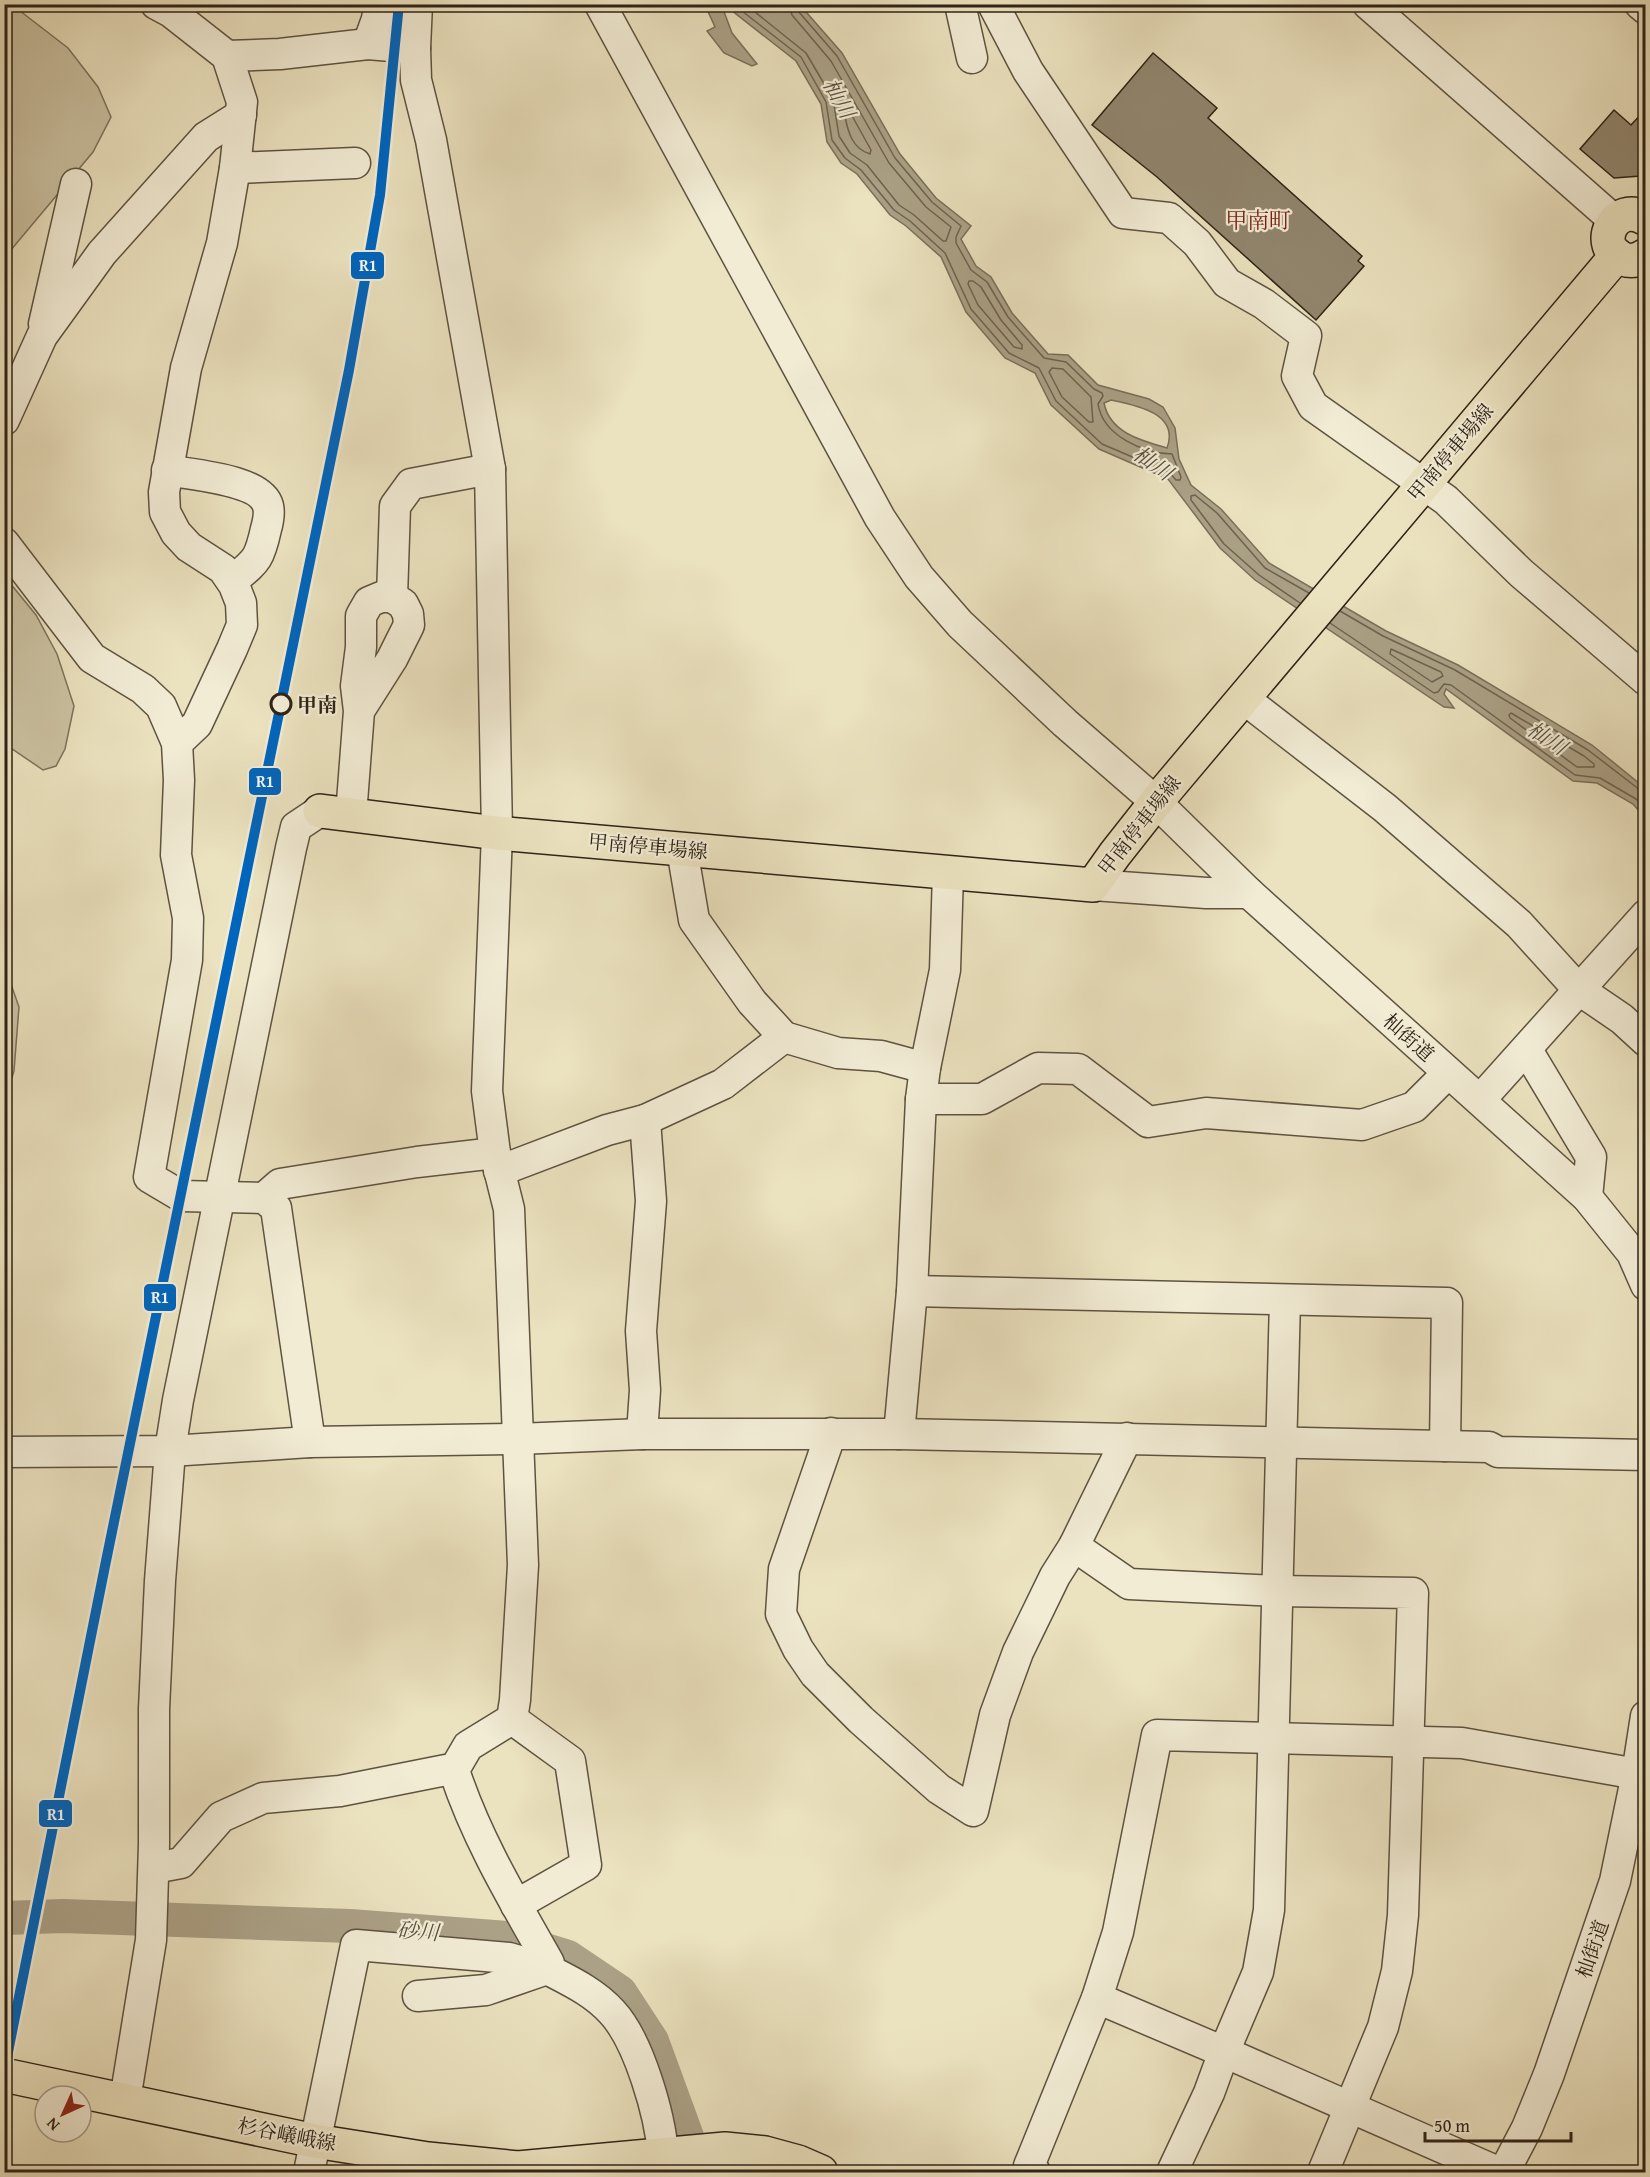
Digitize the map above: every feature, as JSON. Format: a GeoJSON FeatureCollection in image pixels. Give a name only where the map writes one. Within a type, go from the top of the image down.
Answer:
{"type":"FeatureCollection","features":[{"type":"Feature","properties":{"kind":"main road","name":"甲南停車場線"},"geometry":{"type":"LineString","coordinates":[[336,813],[497,833],[1094,885],[1114,854],[1156,802],[1416,492],[1631,255],[1609,245],[1608,238],[1609,232],[1630,220]]}},
{"type":"Feature","properties":{"kind":"main road","name":"杉谷嶬峨線"},"geometry":{"type":"LineString","coordinates":[[4,2074],[315,2140],[428,2159],[518,2168],[597,2166],[682,2152],[725,2149],[765,2153],[798,2162],[821,2172]]}},
{"type":"Feature","properties":{"kind":"street"},"geometry":{"type":"LineString","coordinates":[[156,4],[171,12],[227,56],[242,102],[235,168],[222,243],[186,368],[164,492],[165,512],[176,533],[189,547],[223,568],[232,581],[240,603],[242,625],[197,724],[177,743]]}},
{"type":"Feature","properties":{"kind":"street"},"geometry":{"type":"LineString","coordinates":[[368,44],[378,19],[379,4]]}},
{"type":"Feature","properties":{"kind":"street"},"geometry":{"type":"LineString","coordinates":[[417,4],[416,80],[431,140],[490,469],[497,833],[487,1091],[497,1162],[509,1209],[523,1565],[512,1719],[468,1746],[454,1770],[459,1787],[502,1881],[548,1966]]}},
{"type":"Feature","properties":{"kind":"street","name":"杣街道"},"geometry":{"type":"LineString","coordinates":[[600,4],[879,518],[919,577],[960,624],[1065,723],[1156,802],[1249,893],[1587,1197],[1632,1253],[1646,1285]]}},
{"type":"Feature","properties":{"kind":"street"},"geometry":{"type":"LineString","coordinates":[[960,4],[972,58]]}},
{"type":"Feature","properties":{"kind":"street"},"geometry":{"type":"LineString","coordinates":[[993,4],[1028,71],[1123,213],[1169,218],[1197,243],[1227,283],[1264,304],[1306,336],[1297,376],[1313,406],[1416,492],[1446,500],[1521,573],[1646,680]]}},
{"type":"Feature","properties":{"kind":"street"},"geometry":{"type":"LineString","coordinates":[[1368,4],[1630,220]]}},
{"type":"Feature","properties":{"kind":"street"},"geometry":{"type":"LineString","coordinates":[[1640,4],[1646,9]]}},
{"type":"Feature","properties":{"kind":"street"},"geometry":{"type":"LineString","coordinates":[[227,56],[280,54],[368,44],[415,48]]}},
{"type":"Feature","properties":{"kind":"street"},"geometry":{"type":"LineString","coordinates":[[4,420],[42,336],[102,253],[206,137],[241,115]]}},
{"type":"Feature","properties":{"kind":"street"},"geometry":{"type":"LineString","coordinates":[[235,168],[355,163]]}},
{"type":"Feature","properties":{"kind":"street"},"geometry":{"type":"LineString","coordinates":[[42,336],[76,184]]}},
{"type":"Feature","properties":{"kind":"street"},"geometry":{"type":"LineString","coordinates":[[392,597],[396,507],[411,484],[490,469]]}},
{"type":"Feature","properties":{"kind":"street"},"geometry":{"type":"LineString","coordinates":[[167,470],[244,485],[259,493],[268,506],[268,520],[261,553],[253,564],[232,581]]}},
{"type":"Feature","properties":{"kind":"street"},"geometry":{"type":"LineString","coordinates":[[4,543],[92,658],[143,689],[161,706],[177,743],[179,780],[176,855],[188,918],[188,960],[149,1177],[181,1196],[264,1198],[276,1208],[310,1442]]}},
{"type":"Feature","properties":{"kind":"street"},"geometry":{"type":"LineString","coordinates":[[125,2100],[151,1940],[154,1868],[154,1709],[160,1581],[170,1451],[178,1400],[296,827],[336,813],[359,711],[405,636],[409,625],[408,614],[403,604],[392,597],[381,597],[369,602],[361,616],[356,686],[359,711]]}},
{"type":"Feature","properties":{"kind":"street"},"geometry":{"type":"LineString","coordinates":[[360,655],[365,663],[377,667],[388,664]]}},
{"type":"Feature","properties":{"kind":"street"},"geometry":{"type":"LineString","coordinates":[[1248,692],[1519,924],[1580,987],[1622,1018],[1646,1041]]}},
{"type":"Feature","properties":{"kind":"street"},"geometry":{"type":"LineString","coordinates":[[682,849],[694,920],[752,1002],[784,1037],[838,1053],[881,1056],[925,1068]]}},
{"type":"Feature","properties":{"kind":"street"},"geometry":{"type":"LineString","coordinates":[[898,1434],[912,1291],[921,1099],[945,970],[948,873]]}},
{"type":"Feature","properties":{"kind":"street"},"geometry":{"type":"LineString","coordinates":[[1094,885],[1206,893],[1249,893]]}},
{"type":"Feature","properties":{"kind":"street"},"geometry":{"type":"LineString","coordinates":[[1480,1100],[1646,915]]}},
{"type":"Feature","properties":{"kind":"street"},"geometry":{"type":"LineString","coordinates":[[264,1198],[280,1184],[417,1162],[497,1162],[645,1120],[723,1084],[784,1037]]}},
{"type":"Feature","properties":{"kind":"street"},"geometry":{"type":"LineString","coordinates":[[1527,1050],[1591,1157],[1587,1197]]}},
{"type":"Feature","properties":{"kind":"street"},"geometry":{"type":"LineString","coordinates":[[921,1099],[982,1099],[1038,1068],[1078,1069],[1148,1122],[1206,1113],[1362,1125],[1414,1107],[1448,1073]]}},
{"type":"Feature","properties":{"kind":"street"},"geometry":{"type":"LineString","coordinates":[[642,1434],[645,1390],[641,1331],[651,1201],[645,1120]]}},
{"type":"Feature","properties":{"kind":"street"},"geometry":{"type":"LineString","coordinates":[[912,1291],[1447,1303],[1445,1446]]}},
{"type":"Feature","properties":{"kind":"street"},"geometry":{"type":"LineString","coordinates":[[1172,2172],[1209,2093],[1258,1972],[1269,1910],[1285,1300]]}},
{"type":"Feature","properties":{"kind":"street"},"geometry":{"type":"LineString","coordinates":[[831,1433],[784,1569],[781,1614],[798,1649],[815,1674],[861,1720],[939,1789],[973,1811],[995,1715],[1018,1652],[1127,1438]]}},
{"type":"Feature","properties":{"kind":"street"},"geometry":{"type":"LineString","coordinates":[[4,1452],[170,1451],[310,1442],[517,1439],[642,1434],[831,1433],[1282,1441],[1489,1447],[1498,1452],[1646,1455]]}},
{"type":"Feature","properties":{"kind":"street"},"geometry":{"type":"LineString","coordinates":[[1074,1546],[1129,1584],[1276,1592],[1413,1593],[1403,1915],[1397,1971],[1383,2027],[1323,2172]]}},
{"type":"Feature","properties":{"kind":"street","name":"杣街道"},"geometry":{"type":"LineString","coordinates":[[1504,2172],[1527,2128],[1549,2074],[1615,1881],[1637,1774],[1646,1716]]}},
{"type":"Feature","properties":{"kind":"street"},"geometry":{"type":"LineString","coordinates":[[512,1719],[570,1761],[586,1865],[516,1905]]}},
{"type":"Feature","properties":{"kind":"street"},"geometry":{"type":"LineString","coordinates":[[1035,2172],[1029,2166],[1097,1998],[1118,1932],[1157,1735],[1462,1743],[1637,1774]]}},
{"type":"Feature","properties":{"kind":"street"},"geometry":{"type":"LineString","coordinates":[[154,1868],[181,1863],[221,1817],[263,1798],[340,1791],[454,1770]]}},
{"type":"Feature","properties":{"kind":"street"},"geometry":{"type":"LineString","coordinates":[[309,2172],[356,1945],[509,1958],[548,1966],[596,1996],[621,2023],[642,2071],[661,2133],[682,2152]]}},
{"type":"Feature","properties":{"kind":"street"},"geometry":{"type":"LineString","coordinates":[[418,1996],[486,1990],[548,1966]]}},
{"type":"Feature","properties":{"kind":"street"},"geometry":{"type":"LineString","coordinates":[[1097,1998],[1498,2172]]}},
{"type":"Feature","properties":{"kind":"shaded area"},"geometry":{"type":"Polygon","coordinates":[[[11,4],[68,48],[98,87],[111,117],[93,152],[5,257],[4,5],[11,4]]]}},
{"type":"Feature","properties":{"kind":"shaded area"},"geometry":{"type":"Polygon","coordinates":[[[5,577],[36,615],[57,654],[74,706],[65,749],[56,766],[43,770],[5,744],[5,577]]]}},
{"type":"Feature","properties":{"kind":"shaded area"},"geometry":{"type":"Polygon","coordinates":[[[5,967],[19,1007],[14,1071],[5,1099],[5,967]]]}},
{"type":"Feature","properties":{"kind":"water","name":"杣川"},"geometry":{"type":"Polygon","coordinates":[[[705,5],[800,5],[842,53],[900,154],[936,198],[971,226],[961,239],[976,266],[991,277],[1012,313],[1048,354],[1068,355],[1098,385],[1149,399],[1163,407],[1175,428],[1179,459],[1191,485],[1221,509],[1269,563],[1386,631],[1458,665],[1592,745],[1645,788],[1645,818],[1633,804],[1597,783],[1573,781],[1446,689],[1444,694],[1454,708],[1444,707],[1255,580],[1220,548],[1168,479],[1099,449],[1051,405],[1035,373],[1005,358],[966,312],[941,257],[890,215],[857,174],[841,163],[827,142],[821,104],[796,61],[727,7],[723,9],[732,33],[757,64],[752,66],[724,53],[707,31],[715,27],[705,5]],[[1111,400],[1104,403],[1107,413],[1120,429],[1138,439],[1167,448],[1169,436],[1167,426],[1161,419],[1143,408],[1111,400]]]}},
{"type":"Feature","properties":{"kind":"building"},"geometry":{"type":"Polygon","coordinates":[[[1153,53],[1217,108],[1208,118],[1362,256],[1358,261],[1364,266],[1316,320],[1157,177],[1092,125],[1153,53]]]}},
{"type":"Feature","properties":{"kind":"building"},"geometry":{"type":"Polygon","coordinates":[[[1646,109],[1646,171],[1641,176],[1614,178],[1580,149],[1614,110],[1631,125],[1646,109]]]}},
{"type":"Feature","properties":{"kind":"waterway","name":"砂川"},"geometry":{"type":"LineString","coordinates":[[4,1918],[63,1916],[350,1926],[507,1938],[568,1957],[620,1992],[652,2041],[700,2172]]}},
{"type":"Feature","properties":{"kind":"transit line","name":"R1"},"geometry":{"type":"LineString","coordinates":[[4,2072],[349,370],[380,195],[399,4]]}},
{"type":"Feature","properties":{"kind":"place","name":"甲南"},"geometry":{"type":"Point","coordinates":[281,704]}},
{"type":"Feature","properties":{"kind":"district","name":"甲南町"},"geometry":{"type":"Point","coordinates":[1258,220]}}]}
